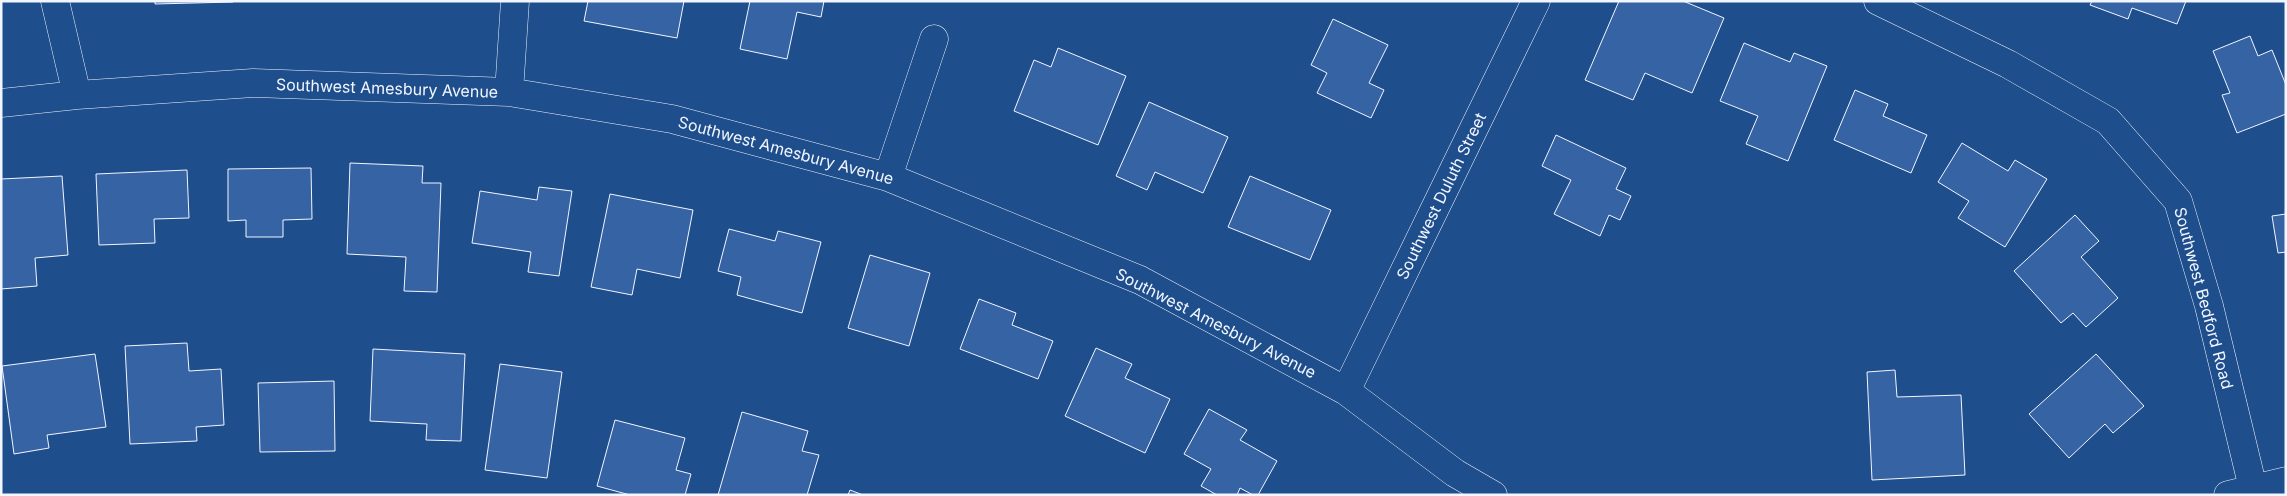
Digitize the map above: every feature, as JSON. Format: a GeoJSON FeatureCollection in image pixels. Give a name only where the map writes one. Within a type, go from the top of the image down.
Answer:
{"type":"FeatureCollection","features":[{"type":"Feature","properties":{"kind":"street"},"geometry":{"type":"LineString","coordinates":[[55,1],[77,95]]}},
{"type":"Feature","properties":{"kind":"street"},"geometry":{"type":"LineString","coordinates":[[509,92],[515,1]]}},
{"type":"Feature","properties":{"kind":"street","name":"Southwest Duluth Street"},"geometry":{"type":"LineString","coordinates":[[1346,391],[1536,1]]}},
{"type":"Feature","properties":{"kind":"street","name":"Southwest Bedford Road"},"geometry":{"type":"LineString","coordinates":[[1878,1],[2008,64],[2108,121],[2178,200],[2209,306],[2240,492]]}},
{"type":"Feature","properties":{"kind":"street"},"geometry":{"type":"LineString","coordinates":[[888,177],[934,39]]}},
{"type":"Feature","properties":{"kind":"street","name":"Southwest Amesbury Avenue"},"geometry":{"type":"LineString","coordinates":[[1,103],[77,95],[253,83],[509,92],[672,119],[888,177],[1140,280],[1346,391],[1455,473],[1493,495]]}},
{"type":"Feature","properties":{"kind":"street"},"geometry":{"type":"LineString","coordinates":[[2240,492],[2286,481]]}},
{"type":"Feature","properties":{"kind":"building"},"geometry":{"type":"Polygon","coordinates":[[[155,1],[233,1],[233,2],[155,4],[155,1]]]}},
{"type":"Feature","properties":{"kind":"building"},"geometry":{"type":"Polygon","coordinates":[[[588,1],[684,1],[677,38],[584,21],[588,1]]]}},
{"type":"Feature","properties":{"kind":"building"},"geometry":{"type":"Polygon","coordinates":[[[750,1],[824,1],[821,17],[797,12],[787,59],[740,49],[750,1]]]}},
{"type":"Feature","properties":{"kind":"building"},"geometry":{"type":"Polygon","coordinates":[[[1619,1],[1683,1],[1724,18],[1692,93],[1645,73],[1633,100],[1585,80],[1619,1]]]}},
{"type":"Feature","properties":{"kind":"building"},"geometry":{"type":"Polygon","coordinates":[[[2092,1],[2186,1],[2177,24],[2132,8],[2128,19],[2090,5],[2092,1]]]}},
{"type":"Feature","properties":{"kind":"building"},"geometry":{"type":"Polygon","coordinates":[[[1333,19],[1388,45],[1369,83],[1384,90],[1371,118],[1317,93],[1327,73],[1311,65],[1333,19]]]}},
{"type":"Feature","properties":{"kind":"building"},"geometry":{"type":"Polygon","coordinates":[[[2250,36],[2258,56],[2272,50],[2286,85],[2286,114],[2237,133],[2222,95],[2230,93],[2213,51],[2250,36]]]}},
{"type":"Feature","properties":{"kind":"building"},"geometry":{"type":"Polygon","coordinates":[[[1744,43],[1790,62],[1794,53],[1827,66],[1788,161],[1746,144],[1758,116],[1720,101],[1744,43]]]}},
{"type":"Feature","properties":{"kind":"building"},"geometry":{"type":"Polygon","coordinates":[[[1058,48],[1126,76],[1098,145],[1014,111],[1034,60],[1051,67],[1058,48]]]}},
{"type":"Feature","properties":{"kind":"building"},"geometry":{"type":"Polygon","coordinates":[[[1855,90],[1888,104],[1883,116],[1927,135],[1911,173],[1834,140],[1855,90]]]}},
{"type":"Feature","properties":{"kind":"building"},"geometry":{"type":"Polygon","coordinates":[[[1149,102],[1228,137],[1203,193],[1155,172],[1147,190],[1116,176],[1149,102]]]}},
{"type":"Feature","properties":{"kind":"building"},"geometry":{"type":"Polygon","coordinates":[[[1556,135],[1626,168],[1616,189],[1631,196],[1620,220],[1609,215],[1600,236],[1554,214],[1571,180],[1542,166],[1556,135]]]}},
{"type":"Feature","properties":{"kind":"building"},"geometry":{"type":"Polygon","coordinates":[[[1962,143],[2008,171],[2015,160],[2047,179],[2005,247],[1958,218],[1969,201],[1938,182],[1962,143]]]}},
{"type":"Feature","properties":{"kind":"building"},"geometry":{"type":"Polygon","coordinates":[[[350,163],[423,166],[422,183],[441,183],[437,292],[404,291],[406,257],[347,254],[350,163]]]}},
{"type":"Feature","properties":{"kind":"building"},"geometry":{"type":"Polygon","coordinates":[[[311,168],[312,219],[283,220],[283,237],[246,237],[246,220],[228,221],[228,169],[311,168]]]}},
{"type":"Feature","properties":{"kind":"building"},"geometry":{"type":"Polygon","coordinates":[[[187,170],[189,218],[154,219],[155,243],[99,245],[96,174],[187,170]]]}},
{"type":"Feature","properties":{"kind":"building"},"geometry":{"type":"Polygon","coordinates":[[[62,176],[68,255],[35,258],[37,286],[1,289],[1,179],[62,176]]]}},
{"type":"Feature","properties":{"kind":"building"},"geometry":{"type":"Polygon","coordinates":[[[1250,176],[1331,210],[1310,260],[1228,227],[1250,176]]]}},
{"type":"Feature","properties":{"kind":"building"},"geometry":{"type":"Polygon","coordinates":[[[539,187],[572,191],[559,276],[528,272],[531,252],[472,243],[480,191],[537,200],[539,187]]]}},
{"type":"Feature","properties":{"kind":"building"},"geometry":{"type":"Polygon","coordinates":[[[610,194],[693,210],[680,278],[637,269],[632,295],[591,287],[610,194]]]}},
{"type":"Feature","properties":{"kind":"building"},"geometry":{"type":"Polygon","coordinates":[[[2286,214],[2286,252],[2278,253],[2272,216],[2286,214]]]}},
{"type":"Feature","properties":{"kind":"building"},"geometry":{"type":"Polygon","coordinates":[[[2075,215],[2099,241],[2081,257],[2118,298],[2086,327],[2073,313],[2061,323],[2014,271],[2075,215]]]}},
{"type":"Feature","properties":{"kind":"building"},"geometry":{"type":"Polygon","coordinates":[[[729,229],[775,241],[778,231],[821,242],[802,313],[737,295],[741,277],[718,271],[729,229]]]}},
{"type":"Feature","properties":{"kind":"building"},"geometry":{"type":"Polygon","coordinates":[[[870,255],[930,273],[909,346],[848,328],[870,255]]]}},
{"type":"Feature","properties":{"kind":"building"},"geometry":{"type":"Polygon","coordinates":[[[979,299],[1016,313],[1012,325],[1053,341],[1038,379],[960,349],[979,299]]]}},
{"type":"Feature","properties":{"kind":"building"},"geometry":{"type":"Polygon","coordinates":[[[187,343],[189,371],[221,369],[224,425],[196,427],[197,441],[130,444],[125,346],[187,343]]]}},
{"type":"Feature","properties":{"kind":"building"},"geometry":{"type":"Polygon","coordinates":[[[1096,348],[1132,364],[1125,378],[1170,399],[1145,453],[1065,416],[1096,348]]]}},
{"type":"Feature","properties":{"kind":"building"},"geometry":{"type":"Polygon","coordinates":[[[373,349],[465,354],[461,441],[426,440],[427,424],[370,421],[373,349]]]}},
{"type":"Feature","properties":{"kind":"building"},"geometry":{"type":"Polygon","coordinates":[[[95,354],[106,427],[47,435],[49,448],[14,454],[2,366],[95,354]]]}},
{"type":"Feature","properties":{"kind":"building"},"geometry":{"type":"Polygon","coordinates":[[[2096,354],[2144,406],[2113,433],[2105,424],[2069,458],[2029,414],[2096,354]]]}},
{"type":"Feature","properties":{"kind":"building"},"geometry":{"type":"Polygon","coordinates":[[[500,364],[562,372],[547,478],[485,470],[500,364]]]}},
{"type":"Feature","properties":{"kind":"building"},"geometry":{"type":"Polygon","coordinates":[[[1895,370],[1897,397],[1961,395],[1965,475],[1872,480],[1867,372],[1895,370]]]}},
{"type":"Feature","properties":{"kind":"building"},"geometry":{"type":"Polygon","coordinates":[[[334,381],[335,451],[260,452],[258,383],[334,381]]]}},
{"type":"Feature","properties":{"kind":"building"},"geometry":{"type":"Polygon","coordinates":[[[1209,409],[1247,430],[1240,440],[1277,461],[1258,495],[1253,495],[1240,488],[1237,495],[1217,495],[1201,486],[1211,469],[1184,454],[1209,409]]]}},
{"type":"Feature","properties":{"kind":"building"},"geometry":{"type":"Polygon","coordinates":[[[742,412],[808,431],[802,451],[819,455],[807,495],[718,495],[742,412]]]}},
{"type":"Feature","properties":{"kind":"building"},"geometry":{"type":"Polygon","coordinates":[[[615,420],[685,438],[676,470],[691,474],[685,495],[630,495],[597,486],[615,420]]]}},
{"type":"Feature","properties":{"kind":"building"},"geometry":{"type":"Polygon","coordinates":[[[850,490],[863,495],[848,495],[850,490]]]}}]}
